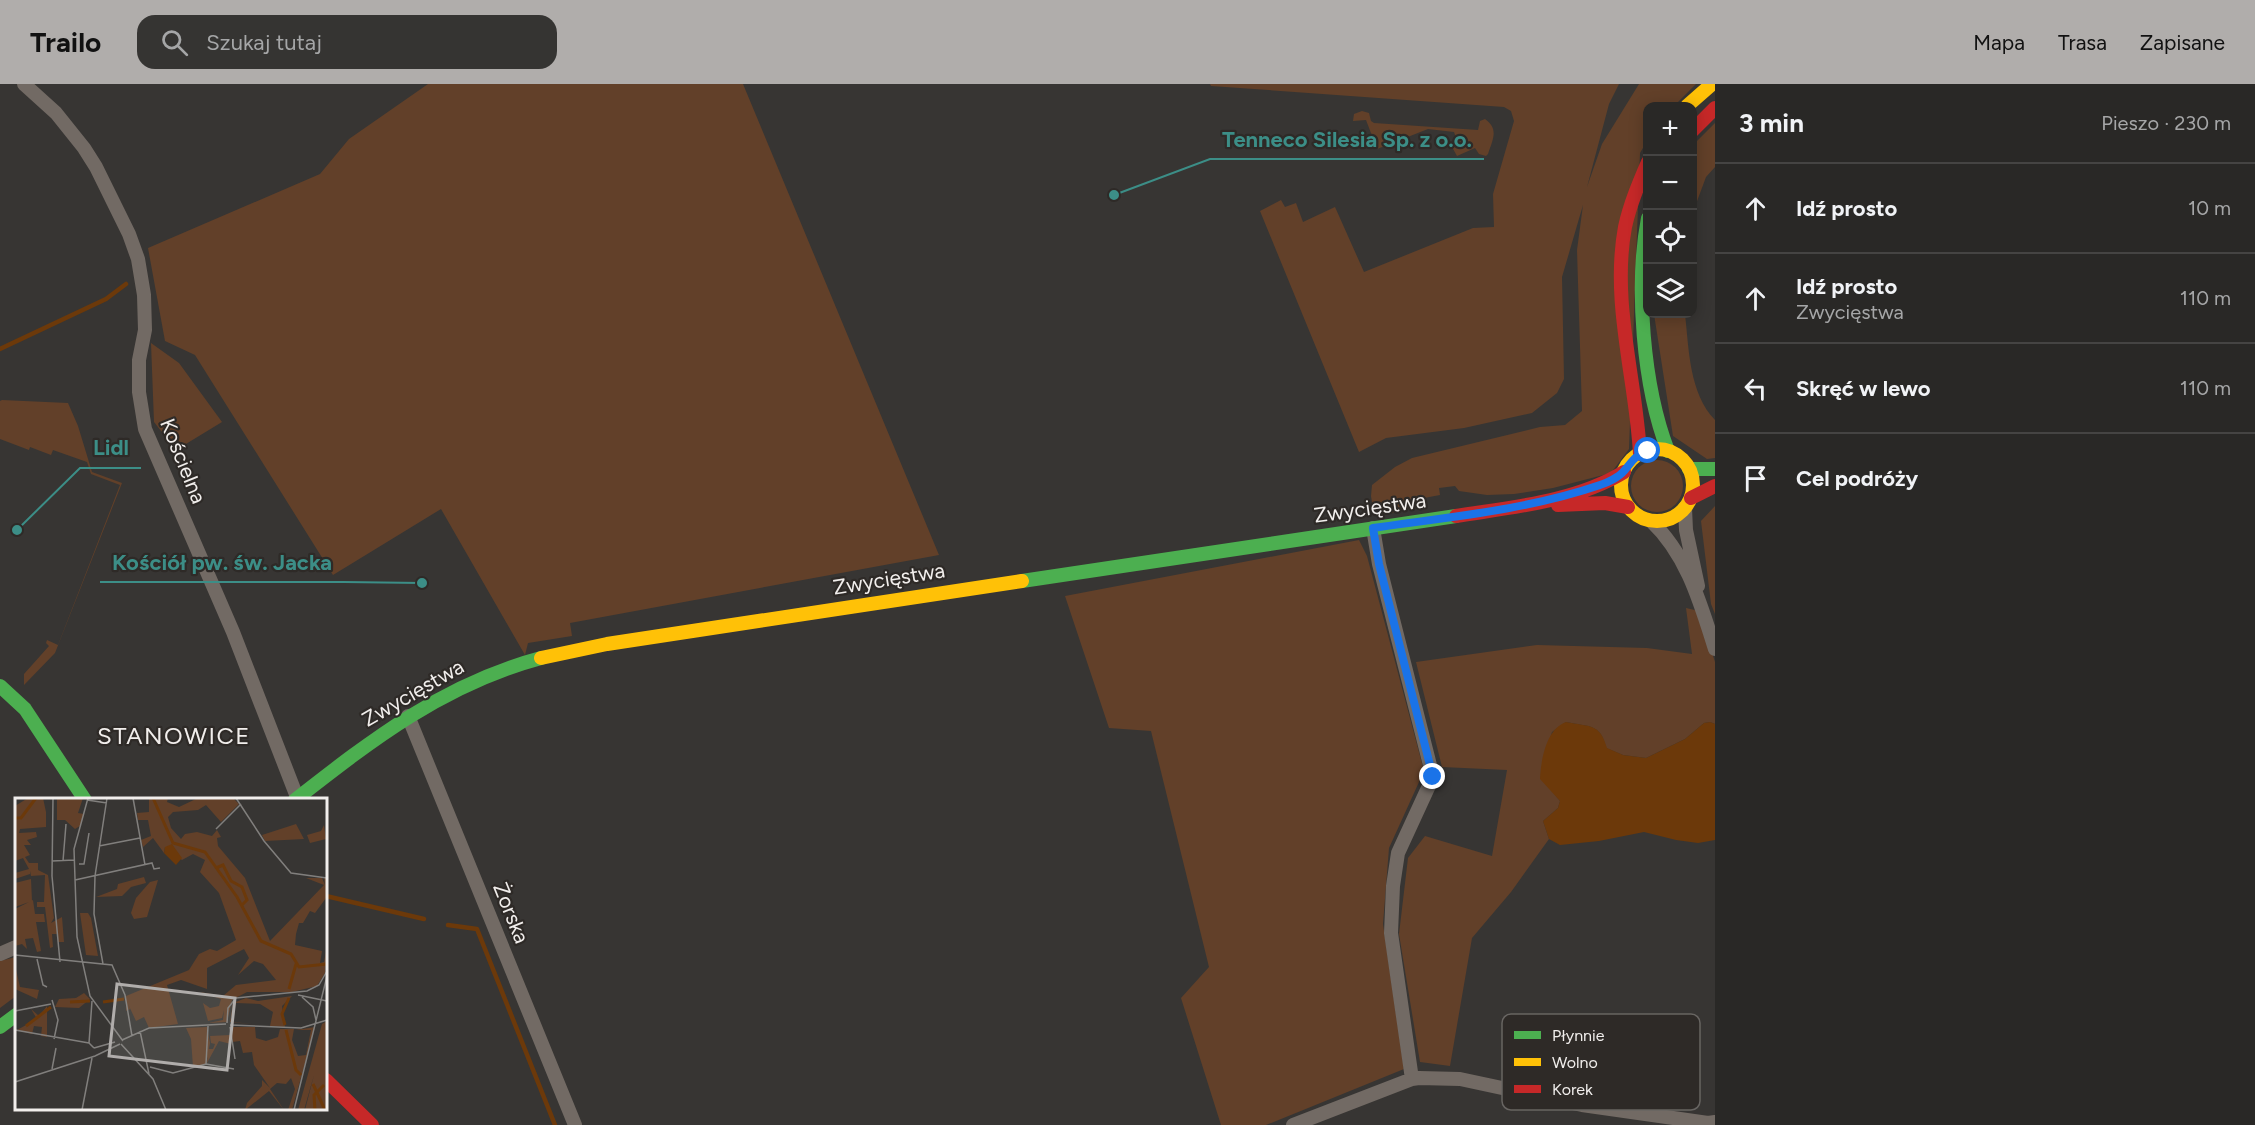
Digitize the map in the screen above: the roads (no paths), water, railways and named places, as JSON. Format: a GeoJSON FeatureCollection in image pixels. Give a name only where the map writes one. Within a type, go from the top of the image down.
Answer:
{"type":"FeatureCollection","features":[{"type":"Feature","properties":{"kind":"main road"},"geometry":{"type":"LineString","coordinates":[[1692,102],[1712,84]]}},
{"type":"Feature","properties":{"kind":"main road"},"geometry":{"type":"LineString","coordinates":[[1697,125],[1715,108]]}},
{"type":"Feature","properties":{"kind":"main road"},"geometry":{"type":"LineString","coordinates":[[1640,454],[1622,306],[1620,260],[1629,203],[1643,171]]}},
{"type":"Feature","properties":{"kind":"main road"},"geometry":{"type":"LineString","coordinates":[[1643,240],[1642,307],[1659,428],[1668,451]]}},
{"type":"Feature","properties":{"kind":"main road"},"geometry":{"type":"LineString","coordinates":[[1688,503],[1694,483],[1689,469],[1682,459],[1668,451],[1656,449],[1640,454],[1630,462],[1624,472],[1622,493],[1628,507],[1638,516],[1651,521],[1667,520],[1677,516],[1688,503],[1715,486]]}},
{"type":"Feature","properties":{"kind":"main road"},"geometry":{"type":"LineString","coordinates":[[1689,469],[1715,469]]}},
{"type":"Feature","properties":{"kind":"main road","name":"Zwycięstwa"},"geometry":{"type":"LineString","coordinates":[[1528,505],[1600,485],[1624,472]]}},
{"type":"Feature","properties":{"kind":"main road","name":"Zwycięstwa"},"geometry":{"type":"LineString","coordinates":[[296,798],[370,742],[408,716],[455,689],[494,672],[551,655],[597,645],[1528,505],[1605,503],[1628,507]]}},
{"type":"Feature","properties":{"kind":"main road"},"geometry":{"type":"LineString","coordinates":[[0,686],[25,709],[84,798]]}},
{"type":"Feature","properties":{"kind":"main road"},"geometry":{"type":"LineString","coordinates":[[0,1027],[15,1016]]}},
{"type":"Feature","properties":{"kind":"main road"},"geometry":{"type":"LineString","coordinates":[[327,1081],[372,1125]]}},
{"type":"Feature","properties":{"kind":"main road"},"geometry":{"type":"LineString","coordinates":[[327,1098],[361,1125]]}},
{"type":"Feature","properties":{"kind":"street","name":"Kościelna"},"geometry":{"type":"LineString","coordinates":[[24,84],[56,113],[84,148],[101,176],[129,234],[138,259],[144,295],[145,330],[139,360],[139,392],[145,429],[233,632],[296,798]]}},
{"type":"Feature","properties":{"kind":"street"},"geometry":{"type":"LineString","coordinates":[[1688,503],[1686,532],[1700,600],[1715,649]]}},
{"type":"Feature","properties":{"kind":"street"},"geometry":{"type":"LineString","coordinates":[[1651,521],[1671,543],[1700,600]]}},
{"type":"Feature","properties":{"kind":"street"},"geometry":{"type":"LineString","coordinates":[[1373,528],[1379,564],[1433,777],[1398,853],[1393,886],[1391,933],[1412,1079]]}},
{"type":"Feature","properties":{"kind":"street","name":"Żorska"},"geometry":{"type":"LineString","coordinates":[[408,716],[574,1125]]}},
{"type":"Feature","properties":{"kind":"street"},"geometry":{"type":"LineString","coordinates":[[0,954],[15,947]]}},
{"type":"Feature","properties":{"kind":"street"},"geometry":{"type":"LineString","coordinates":[[1293,1125],[1412,1079],[1460,1079],[1502,1088]]}},
{"type":"Feature","properties":{"kind":"street"},"geometry":{"type":"LineString","coordinates":[[1617,1110],[1708,1123],[1715,1122]]}},
{"type":"Feature","properties":{"kind":"waterway"},"geometry":{"type":"LineString","coordinates":[[0,349],[106,299],[126,284]]}},
{"type":"Feature","properties":{"kind":"waterway"},"geometry":{"type":"LineString","coordinates":[[327,896],[424,919]]}},
{"type":"Feature","properties":{"kind":"waterway"},"geometry":{"type":"LineString","coordinates":[[448,925],[477,929],[555,1125]]}},
{"type":"Feature","properties":{"kind":"place","name":"Tenneco Silesia Sp. z o.o."},"geometry":{"type":"Point","coordinates":[1114,195]}},
{"type":"Feature","properties":{"kind":"place","name":"Lidl"},"geometry":{"type":"Point","coordinates":[17,530]}},
{"type":"Feature","properties":{"kind":"place","name":"Kościół pw. św. Jacka"},"geometry":{"type":"Point","coordinates":[422,583]}},
{"type":"Feature","properties":{"kind":"district","name":"STANOWICE"},"geometry":{"type":"Point","coordinates":[174,736]}}]}
